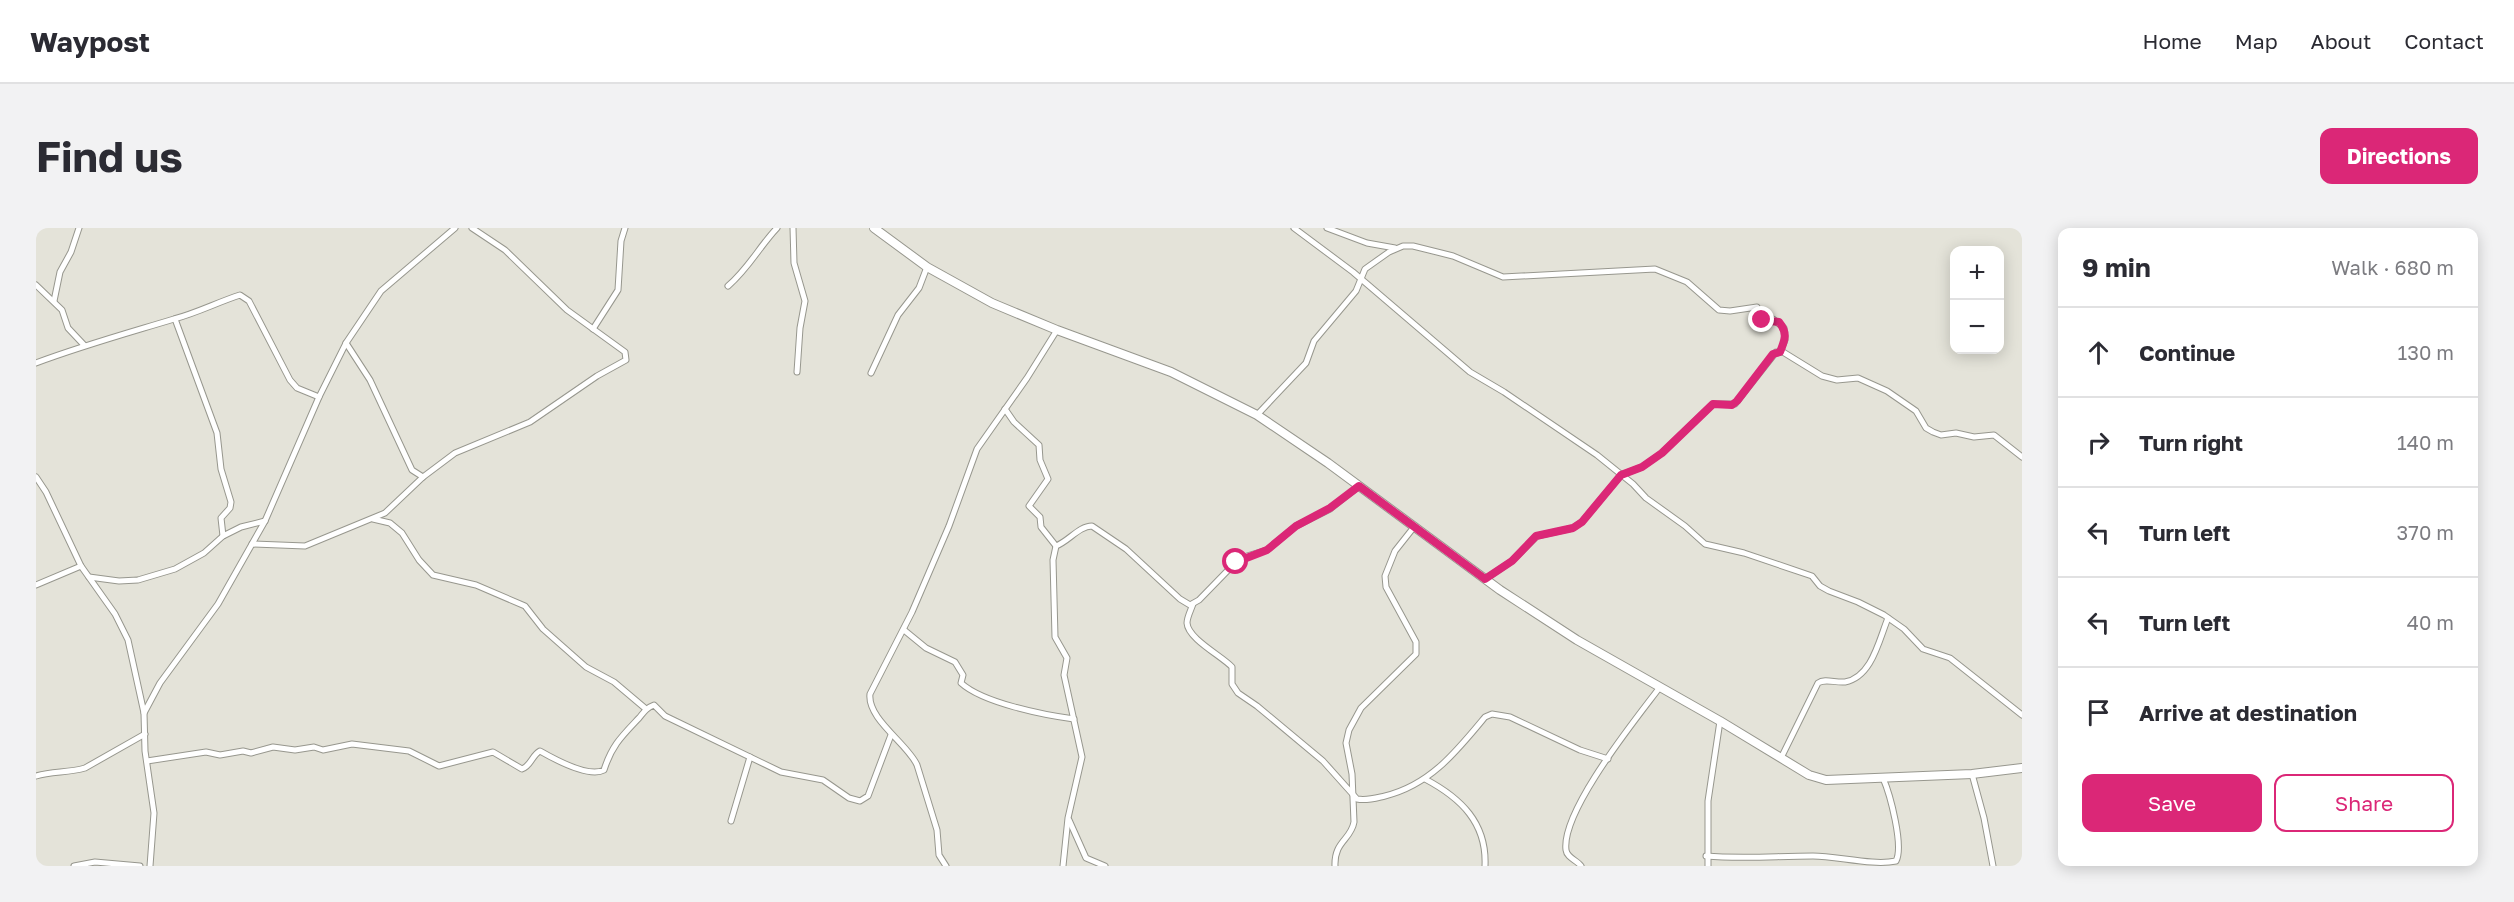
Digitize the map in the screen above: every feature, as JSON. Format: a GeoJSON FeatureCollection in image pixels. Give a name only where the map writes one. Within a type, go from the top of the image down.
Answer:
{"type":"FeatureCollection","features":[{"type":"Feature","properties":{"kind":"main road"},"geometry":{"type":"LineString","coordinates":[[874,228],[927,267],[992,303],[1057,330],[1171,372],[1257,415],[1359,486],[1485,579],[1577,640],[1720,721],[1809,775],[1826,780],[1972,774],[2022,768]]}},
{"type":"Feature","properties":{"kind":"street"},"geometry":{"type":"LineString","coordinates":[[54,301],[60,272],[79,228]]}},
{"type":"Feature","properties":{"kind":"street"},"geometry":{"type":"LineString","coordinates":[[144,713],[160,683],[218,604],[265,521],[319,397],[346,343],[381,291],[455,228]]}},
{"type":"Feature","properties":{"kind":"street"},"geometry":{"type":"LineString","coordinates":[[252,544],[305,546],[371,519],[391,508],[423,477],[459,450],[530,422],[597,376],[625,362],[627,357],[625,352],[567,310],[505,250],[472,228]]}},
{"type":"Feature","properties":{"kind":"street"},"geometry":{"type":"LineString","coordinates":[[593,329],[618,290],[621,241],[625,228]]}},
{"type":"Feature","properties":{"kind":"street"},"geometry":{"type":"LineString","coordinates":[[728,286],[752,262],[766,239],[777,228]]}},
{"type":"Feature","properties":{"kind":"street"},"geometry":{"type":"LineString","coordinates":[[793,228],[794,263],[805,301],[800,328],[797,372]]}},
{"type":"Feature","properties":{"kind":"street"},"geometry":{"type":"LineString","coordinates":[[1294,228],[1361,280],[1470,372],[1504,392],[1597,455],[1646,498],[1708,546],[1744,552],[1806,572],[1829,591],[1858,602],[1888,618],[1923,649],[1950,658],[2022,715]]}},
{"type":"Feature","properties":{"kind":"street"},"geometry":{"type":"LineString","coordinates":[[1327,228],[1367,243],[1397,248],[1413,246],[1440,252],[1503,277],[1655,269],[1687,282],[1719,310],[1730,311],[1757,307],[1762,320],[1773,319],[1784,328],[1785,340],[1780,352]]}},
{"type":"Feature","properties":{"kind":"street"},"geometry":{"type":"LineString","coordinates":[[1257,415],[1306,363],[1314,341],[1356,291],[1365,269],[1397,248]]}},
{"type":"Feature","properties":{"kind":"street"},"geometry":{"type":"LineString","coordinates":[[871,373],[898,315],[919,288],[927,267]]}},
{"type":"Feature","properties":{"kind":"street"},"geometry":{"type":"LineString","coordinates":[[36,285],[64,313],[68,328],[84,345]]}},
{"type":"Feature","properties":{"kind":"street"},"geometry":{"type":"LineString","coordinates":[[36,363],[84,345],[118,338],[224,300],[244,296],[290,380],[297,388],[319,397]]}},
{"type":"Feature","properties":{"kind":"street"},"geometry":{"type":"LineString","coordinates":[[175,319],[217,433],[221,469],[231,502],[230,508],[220,518],[223,536]]}},
{"type":"Feature","properties":{"kind":"street"},"geometry":{"type":"LineString","coordinates":[[945,866],[939,855],[937,830],[917,765],[891,735],[872,707],[870,694],[904,630],[949,526],[977,449],[1057,330]]}},
{"type":"Feature","properties":{"kind":"street"},"geometry":{"type":"LineString","coordinates":[[346,343],[370,380],[412,470],[423,477]]}},
{"type":"Feature","properties":{"kind":"street"},"geometry":{"type":"LineString","coordinates":[[1485,579],[1512,561],[1536,536],[1573,528],[1582,522],[1621,475],[1642,467],[1662,453],[1713,404],[1735,404],[1773,354],[1780,352],[1822,376],[1838,380],[1858,378],[1887,391],[1916,411],[1926,428],[1933,432],[1941,435],[1956,433],[1974,437],[1994,435],[2022,457]]}},
{"type":"Feature","properties":{"kind":"street"},"geometry":{"type":"LineString","coordinates":[[1005,409],[1014,422],[1040,445],[1040,460],[1048,479],[1029,506],[1040,517],[1041,527],[1056,546]]}},
{"type":"Feature","properties":{"kind":"street"},"geometry":{"type":"LineString","coordinates":[[36,477],[81,566],[115,614],[128,640],[144,713],[154,813],[150,866]]}},
{"type":"Feature","properties":{"kind":"street"},"geometry":{"type":"LineString","coordinates":[[1359,486],[1330,508],[1296,526],[1267,550],[1236,562],[1193,604],[1187,621],[1188,627],[1204,645],[1232,667],[1232,684],[1238,693],[1323,761],[1353,795],[1363,800],[1396,793],[1436,772],[1485,717],[1492,714],[1510,717],[1580,750],[1608,759]]}},
{"type":"Feature","properties":{"kind":"street"},"geometry":{"type":"LineString","coordinates":[[371,519],[390,523],[402,533],[418,560],[433,575],[476,585],[525,606],[543,628],[586,667],[614,682],[646,709]]}},
{"type":"Feature","properties":{"kind":"street"},"geometry":{"type":"LineString","coordinates":[[89,577],[119,582],[138,580],[175,569],[198,557],[223,536],[241,527],[265,521]]}},
{"type":"Feature","properties":{"kind":"street"},"geometry":{"type":"LineString","coordinates":[[1056,546],[1068,541],[1085,526],[1092,526],[1126,549],[1186,604],[1193,604]]}},
{"type":"Feature","properties":{"kind":"street"},"geometry":{"type":"LineString","coordinates":[[1335,866],[1340,842],[1353,828],[1352,774],[1346,743],[1349,729],[1361,708],[1416,654],[1416,642],[1386,587],[1384,576],[1395,551],[1414,527]]}},
{"type":"Feature","properties":{"kind":"street"},"geometry":{"type":"LineString","coordinates":[[1056,546],[1053,560],[1055,637],[1067,658],[1064,675],[1082,762],[1068,818],[1063,866]]}},
{"type":"Feature","properties":{"kind":"street"},"geometry":{"type":"LineString","coordinates":[[36,585],[81,566]]}},
{"type":"Feature","properties":{"kind":"street"},"geometry":{"type":"LineString","coordinates":[[1781,758],[1818,684],[1825,680],[1849,681],[1859,675],[1871,659],[1888,618]]}},
{"type":"Feature","properties":{"kind":"street"},"geometry":{"type":"LineString","coordinates":[[904,630],[926,648],[955,662],[963,675],[961,683],[970,691],[1005,704],[1074,719]]}},
{"type":"Feature","properties":{"kind":"street"},"geometry":{"type":"LineString","coordinates":[[1581,866],[1567,854],[1566,844],[1583,794],[1660,687]]}},
{"type":"Feature","properties":{"kind":"street"},"geometry":{"type":"LineString","coordinates":[[147,761],[172,755],[206,752],[220,754],[243,751],[251,753],[273,747],[295,750],[314,747],[323,750],[352,744],[416,752],[439,766],[497,753],[522,769],[540,750],[574,768],[597,773],[604,770],[609,754],[624,732],[646,709],[654,705],[665,716],[784,773],[823,780],[849,798],[860,801],[868,796],[891,735]]}},
{"type":"Feature","properties":{"kind":"street"},"geometry":{"type":"LineString","coordinates":[[1708,866],[1706,856],[1708,801],[1720,721]]}},
{"type":"Feature","properties":{"kind":"street"},"geometry":{"type":"LineString","coordinates":[[36,776],[85,768],[145,734]]}},
{"type":"Feature","properties":{"kind":"street"},"geometry":{"type":"LineString","coordinates":[[731,821],[750,757]]}},
{"type":"Feature","properties":{"kind":"street"},"geometry":{"type":"LineString","coordinates":[[1972,774],[1984,818],[1993,866]]}},
{"type":"Feature","properties":{"kind":"street"},"geometry":{"type":"LineString","coordinates":[[1706,856],[1745,859],[1814,856],[1861,862],[1896,861],[1898,854],[1896,822],[1883,778]]}},
{"type":"Feature","properties":{"kind":"street"},"geometry":{"type":"LineString","coordinates":[[1425,779],[1455,799],[1476,819],[1485,855],[1485,866]]}},
{"type":"Feature","properties":{"kind":"street"},"geometry":{"type":"LineString","coordinates":[[1068,818],[1086,858],[1105,866]]}},
{"type":"Feature","properties":{"kind":"street"},"geometry":{"type":"LineString","coordinates":[[74,866],[95,862],[140,866]]}},
{"type":"Feature","properties":{"kind":"route"},"geometry":{"type":"LineString","coordinates":[[1236,562],[1267,550],[1296,526],[1330,508],[1359,486],[1485,579],[1512,561],[1536,536],[1573,528],[1582,522],[1621,475],[1642,467],[1662,453],[1713,404],[1732,405],[1737,401],[1773,354],[1780,352],[1785,340],[1786,333],[1779,322],[1773,319],[1762,320]]}}]}
